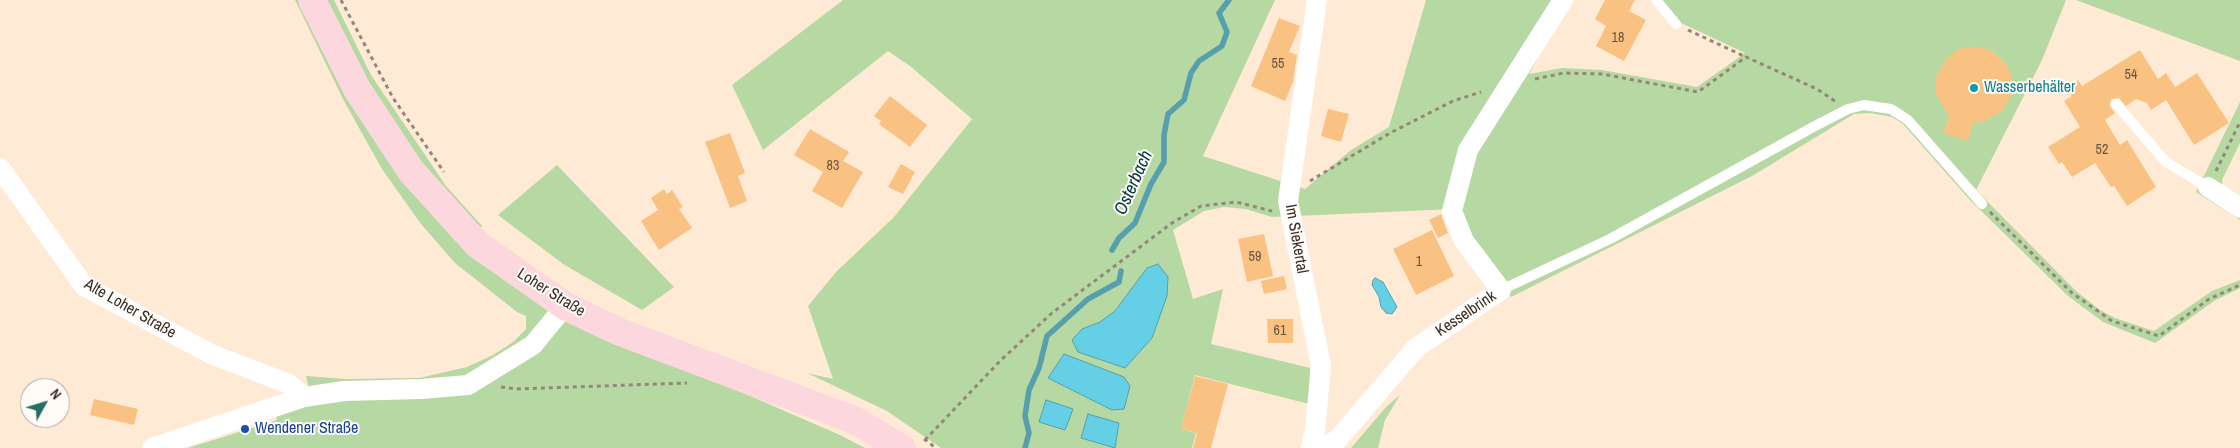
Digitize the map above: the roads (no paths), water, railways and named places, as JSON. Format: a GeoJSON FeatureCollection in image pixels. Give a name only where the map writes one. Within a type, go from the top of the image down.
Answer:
{"type":"FeatureCollection","features":[{"type":"Feature","properties":{"kind":"street","name":"Loher Straße"},"geometry":{"type":"LineString","coordinates":[[312,0],[357,90],[411,171],[477,244],[565,306],[620,332],[854,420],[916,441]]}},
{"type":"Feature","properties":{"kind":"street","name":"Im Siekertal"},"geometry":{"type":"LineString","coordinates":[[1311,448],[1315,430],[1320,366],[1288,201],[1317,0]]}},
{"type":"Feature","properties":{"kind":"street","name":"Kesselbrink"},"geometry":{"type":"LineString","coordinates":[[1324,448],[1338,439],[1416,348],[1501,290],[1464,241],[1452,211],[1468,150],[1513,82],[1563,0]]}},
{"type":"Feature","properties":{"kind":"street","name":"Alte Loher Straße"},"geometry":{"type":"LineString","coordinates":[[0,168],[84,286],[211,354],[289,384],[304,397]]}},
{"type":"Feature","properties":{"kind":"street"},"geometry":{"type":"LineString","coordinates":[[2208,188],[2240,208]]}},
{"type":"Feature","properties":{"kind":"street"},"geometry":{"type":"LineString","coordinates":[[152,448],[304,397],[344,392],[468,385],[533,345],[565,306]]}},
{"type":"Feature","properties":{"kind":"lane"},"geometry":{"type":"LineString","coordinates":[[1656,0],[1676,24]]}},
{"type":"Feature","properties":{"kind":"lane"},"geometry":{"type":"LineString","coordinates":[[2116,104],[2166,162],[2208,188]]}},
{"type":"Feature","properties":{"kind":"lane"},"geometry":{"type":"LineString","coordinates":[[1501,290],[1610,239],[1747,162],[1848,109],[1864,105],[1891,109],[1908,120],[1982,204]]}},
{"type":"Feature","properties":{"kind":"water"},"geometry":{"type":"Polygon","coordinates":[[[1158,264],[1168,277],[1167,296],[1152,338],[1125,368],[1078,352],[1072,340],[1082,329],[1100,322],[1115,311],[1147,268],[1158,264]]]}},
{"type":"Feature","properties":{"kind":"water"},"geometry":{"type":"Polygon","coordinates":[[[1375,278],[1383,282],[1397,307],[1392,314],[1386,313],[1381,307],[1379,297],[1372,285],[1375,278]]]}},
{"type":"Feature","properties":{"kind":"water"},"geometry":{"type":"Polygon","coordinates":[[[1064,354],[1124,377],[1130,386],[1124,409],[1112,410],[1048,378],[1064,354]]]}},
{"type":"Feature","properties":{"kind":"water"},"geometry":{"type":"Polygon","coordinates":[[[1046,400],[1073,409],[1065,430],[1039,422],[1046,400]]]}},
{"type":"Feature","properties":{"kind":"water"},"geometry":{"type":"Polygon","coordinates":[[[1088,414],[1119,423],[1115,448],[1081,438],[1088,414]]]}},
{"type":"Feature","properties":{"kind":"waterway","name":"Osterbach"},"geometry":{"type":"LineString","coordinates":[[1112,250],[1119,238],[1135,223],[1151,184],[1164,162],[1164,135],[1168,114],[1184,100],[1191,73],[1199,61],[1222,46],[1227,32],[1219,13],[1229,0]]}},
{"type":"Feature","properties":{"kind":"waterway","name":"Osterbach"},"geometry":{"type":"LineString","coordinates":[[1025,448],[1029,433],[1025,416],[1029,390],[1039,368],[1047,336],[1088,299],[1119,282],[1121,271]]}},
{"type":"Feature","properties":{"kind":"place","name":"Wasserbehälter"},"geometry":{"type":"Point","coordinates":[1974,88]}},
{"type":"Feature","properties":{"kind":"place","name":"Wendener Straße"},"geometry":{"type":"Point","coordinates":[245,429]}}]}
